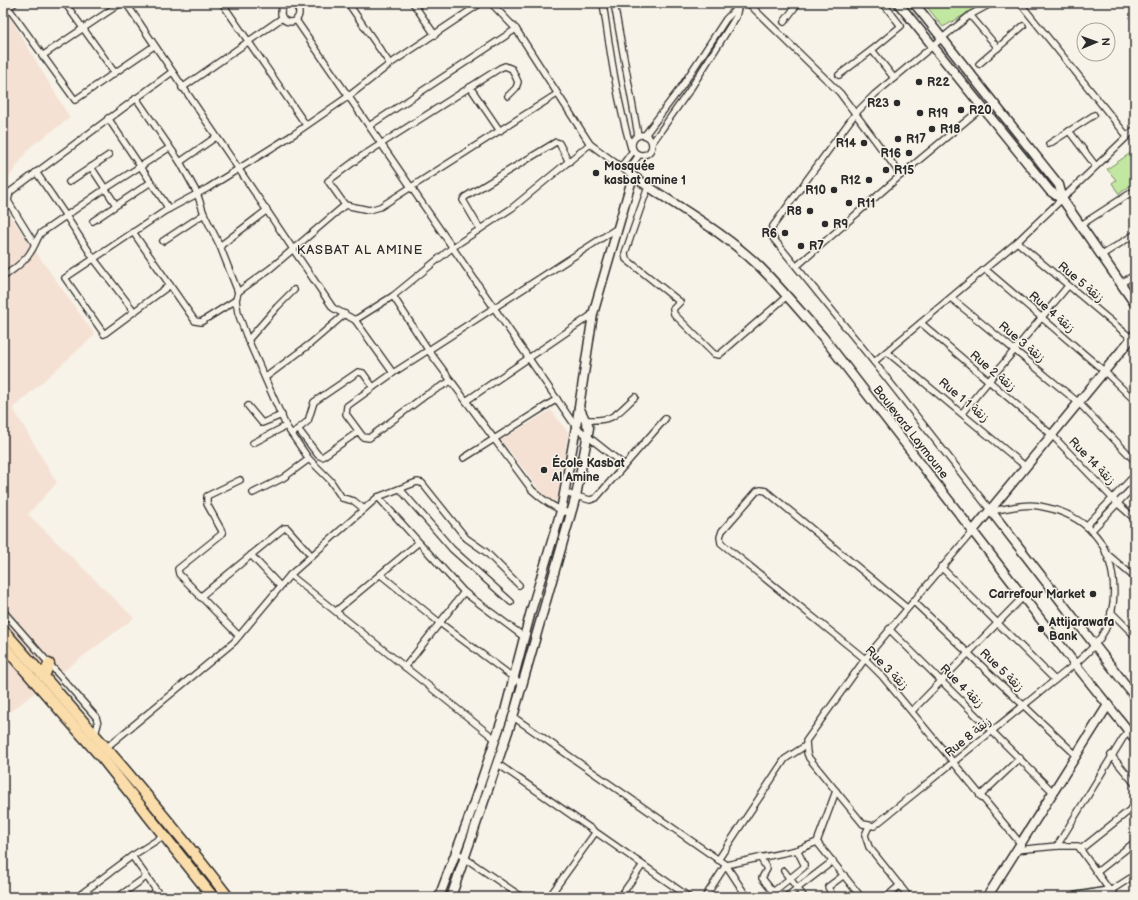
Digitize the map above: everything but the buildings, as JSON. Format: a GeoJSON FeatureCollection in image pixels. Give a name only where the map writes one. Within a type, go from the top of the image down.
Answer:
{"type":"FeatureCollection","features":[{"type":"Feature","properties":{"kind":"highway"},"geometry":{"type":"LineString","coordinates":[[3,630],[107,747],[174,827],[228,897]]}},
{"type":"Feature","properties":{"kind":"highway"},"geometry":{"type":"LineString","coordinates":[[3,645],[103,759],[213,897]]}},
{"type":"Feature","properties":{"kind":"highway"},"geometry":{"type":"LineString","coordinates":[[44,676],[50,664]]}},
{"type":"Feature","properties":{"kind":"street"},"geometry":{"type":"LineString","coordinates":[[15,3],[9,7],[10,10],[75,100],[154,46]]}},
{"type":"Feature","properties":{"kind":"street"},"geometry":{"type":"LineString","coordinates":[[65,3],[115,73]]}},
{"type":"Feature","properties":{"kind":"street"},"geometry":{"type":"LineString","coordinates":[[42,56],[121,3]]}},
{"type":"Feature","properties":{"kind":"street"},"geometry":{"type":"LineString","coordinates":[[126,3],[182,88],[294,249],[333,308],[355,320],[393,373]]}},
{"type":"Feature","properties":{"kind":"street"},"geometry":{"type":"LineString","coordinates":[[222,3],[306,125]]}},
{"type":"Feature","properties":{"kind":"street"},"geometry":{"type":"LineString","coordinates":[[297,7],[304,3]]}},
{"type":"Feature","properties":{"kind":"street"},"geometry":{"type":"LineString","coordinates":[[348,3],[390,64]]}},
{"type":"Feature","properties":{"kind":"street"},"geometry":{"type":"LineString","coordinates":[[412,3],[435,35]]}},
{"type":"Feature","properties":{"kind":"street"},"geometry":{"type":"LineString","coordinates":[[170,285],[134,310],[104,334],[66,278],[169,209],[208,188],[306,125],[348,96],[390,64],[481,3]]}},
{"type":"Feature","properties":{"kind":"street"},"geometry":{"type":"LineString","coordinates":[[491,3],[516,29],[590,144],[630,174]]}},
{"type":"Feature","properties":{"kind":"street"},"geometry":{"type":"LineString","coordinates":[[603,3],[609,48],[626,130],[632,149],[638,155]]}},
{"type":"Feature","properties":{"kind":"street"},"geometry":{"type":"LineString","coordinates":[[614,3],[638,135]]}},
{"type":"Feature","properties":{"kind":"street"},"geometry":{"type":"LineString","coordinates":[[645,135],[682,86],[731,12],[738,8],[742,3]]}},
{"type":"Feature","properties":{"kind":"street"},"geometry":{"type":"LineString","coordinates":[[748,3],[795,50],[828,79],[901,175]]}},
{"type":"Feature","properties":{"kind":"street"},"geometry":{"type":"LineString","coordinates":[[784,22],[798,3]]}},
{"type":"Feature","properties":{"kind":"street"},"geometry":{"type":"LineString","coordinates":[[883,3],[901,26]]}},
{"type":"Feature","properties":{"kind":"street"},"geometry":{"type":"LineString","coordinates":[[898,3],[1050,191],[1063,200],[1135,304]]}},
{"type":"Feature","properties":{"kind":"street"},"geometry":{"type":"LineString","coordinates":[[914,3],[941,39],[1059,185],[1063,200]]}},
{"type":"Feature","properties":{"kind":"street"},"geometry":{"type":"LineString","coordinates":[[992,3],[970,15],[894,78],[855,114],[771,229],[773,238],[874,362],[1135,697]]}},
{"type":"Feature","properties":{"kind":"street"},"geometry":{"type":"LineString","coordinates":[[1020,3],[1127,136]]}},
{"type":"Feature","properties":{"kind":"street"},"geometry":{"type":"LineString","coordinates":[[285,4],[291,4],[297,7],[299,15],[296,20],[290,22],[282,18],[281,9],[285,4]]}},
{"type":"Feature","properties":{"kind":"street"},"geometry":{"type":"LineString","coordinates":[[638,155],[649,153],[652,143],[689,91],[736,17],[738,8]]}},
{"type":"Feature","properties":{"kind":"street"},"geometry":{"type":"LineString","coordinates":[[970,15],[998,48]]}},
{"type":"Feature","properties":{"kind":"street"},"geometry":{"type":"LineString","coordinates":[[182,88],[282,18]]}},
{"type":"Feature","properties":{"kind":"street"},"geometry":{"type":"LineString","coordinates":[[839,75],[911,18]]}},
{"type":"Feature","properties":{"kind":"street"},"geometry":{"type":"LineString","coordinates":[[296,20],[576,427],[624,464]]}},
{"type":"Feature","properties":{"kind":"street"},"geometry":{"type":"LineString","coordinates":[[979,64],[1023,26]]}},
{"type":"Feature","properties":{"kind":"street"},"geometry":{"type":"LineString","coordinates":[[369,126],[516,29]]}},
{"type":"Feature","properties":{"kind":"street"},"geometry":{"type":"LineString","coordinates":[[872,50],[894,78]]}},
{"type":"Feature","properties":{"kind":"street"},"geometry":{"type":"LineString","coordinates":[[508,96],[516,88],[518,82],[508,67],[500,68],[328,180],[345,205],[374,209],[412,188],[557,94]]}},
{"type":"Feature","properties":{"kind":"street"},"geometry":{"type":"LineString","coordinates":[[34,243],[8,201],[10,192],[172,72]]}},
{"type":"Feature","properties":{"kind":"street"},"geometry":{"type":"LineString","coordinates":[[470,87],[500,131]]}},
{"type":"Feature","properties":{"kind":"street"},"geometry":{"type":"LineString","coordinates":[[136,98],[180,162],[197,193],[204,214],[220,246],[238,292],[236,300],[238,313],[248,340],[266,377],[286,426],[310,459],[330,480],[342,498],[357,503],[364,509]]}},
{"type":"Feature","properties":{"kind":"street"},"geometry":{"type":"LineString","coordinates":[[797,266],[901,175],[983,107]]}},
{"type":"Feature","properties":{"kind":"street"},"geometry":{"type":"LineString","coordinates":[[1049,144],[1094,115]]}},
{"type":"Feature","properties":{"kind":"street"},"geometry":{"type":"LineString","coordinates":[[108,118],[169,209]]}},
{"type":"Feature","properties":{"kind":"street"},"geometry":{"type":"LineString","coordinates":[[874,362],[1017,242],[1063,200],[1095,166],[1135,129]]}},
{"type":"Feature","properties":{"kind":"street"},"geometry":{"type":"LineString","coordinates":[[1069,131],[1095,166]]}},
{"type":"Feature","properties":{"kind":"street"},"geometry":{"type":"LineString","coordinates":[[621,167],[632,149],[632,140],[638,135],[645,135],[652,143]]}},
{"type":"Feature","properties":{"kind":"street"},"geometry":{"type":"LineString","coordinates":[[180,162],[216,137]]}},
{"type":"Feature","properties":{"kind":"street"},"geometry":{"type":"LineString","coordinates":[[480,229],[463,200],[465,197],[556,142],[559,143],[569,162]]}},
{"type":"Feature","properties":{"kind":"street"},"geometry":{"type":"LineString","coordinates":[[355,320],[393,296],[453,247],[512,208],[590,144]]}},
{"type":"Feature","properties":{"kind":"street"},"geometry":{"type":"LineString","coordinates":[[3,277],[26,259],[41,233],[105,189],[169,148]]}},
{"type":"Feature","properties":{"kind":"street"},"geometry":{"type":"LineString","coordinates":[[69,182],[109,155]]}},
{"type":"Feature","properties":{"kind":"street"},"geometry":{"type":"LineString","coordinates":[[439,897],[505,710],[524,637],[561,511],[580,407],[593,314],[602,278],[619,226],[630,174],[638,155]]}},
{"type":"Feature","properties":{"kind":"street"},"geometry":{"type":"LineString","coordinates":[[91,167],[116,205]]}},
{"type":"Feature","properties":{"kind":"street"},"geometry":{"type":"LineString","coordinates":[[36,172],[94,259],[134,310]]}},
{"type":"Feature","properties":{"kind":"street","name":"Boulevard Laymoune"},"geometry":{"type":"LineString","coordinates":[[630,174],[648,187],[688,210],[720,234],[759,266],[787,296],[823,338],[972,532],[1135,739]]}},
{"type":"Feature","properties":{"kind":"street"},"geometry":{"type":"LineString","coordinates":[[93,221],[151,182]]}},
{"type":"Feature","properties":{"kind":"street"},"geometry":{"type":"LineString","coordinates":[[648,187],[625,253],[626,259],[680,302],[673,309],[674,314],[714,354],[719,355],[722,353],[787,296]]}},
{"type":"Feature","properties":{"kind":"street"},"geometry":{"type":"LineString","coordinates":[[1081,225],[1135,190]]}},
{"type":"Feature","properties":{"kind":"street"},"geometry":{"type":"LineString","coordinates":[[238,292],[294,249],[345,205]]}},
{"type":"Feature","properties":{"kind":"street"},"geometry":{"type":"LineString","coordinates":[[220,246],[267,210]]}},
{"type":"Feature","properties":{"kind":"street"},"geometry":{"type":"LineString","coordinates":[[163,241],[204,214]]}},
{"type":"Feature","properties":{"kind":"street"},"geometry":{"type":"LineString","coordinates":[[451,382],[426,396],[369,438],[363,437],[358,432],[346,414],[347,406],[393,373],[619,226]]}},
{"type":"Feature","properties":{"kind":"street"},"geometry":{"type":"LineString","coordinates":[[133,232],[195,321],[198,322],[236,300]]}},
{"type":"Feature","properties":{"kind":"street"},"geometry":{"type":"LineString","coordinates":[[1102,255],[1135,234]]}},
{"type":"Feature","properties":{"kind":"street","name":"Rue 5 زنقة"},"geometry":{"type":"LineString","coordinates":[[1017,242],[1068,286],[1133,336]]}},
{"type":"Feature","properties":{"kind":"street","name":"Rue 4 زنقة"},"geometry":{"type":"LineString","coordinates":[[985,270],[1104,371],[1135,401]]}},
{"type":"Feature","properties":{"kind":"street"},"geometry":{"type":"LineString","coordinates":[[1121,283],[1135,275]]}},
{"type":"Feature","properties":{"kind":"street"},"geometry":{"type":"LineString","coordinates":[[962,413],[1014,350],[1043,318],[1068,286]]}},
{"type":"Feature","properties":{"kind":"street"},"geometry":{"type":"LineString","coordinates":[[248,340],[294,290]]}},
{"type":"Feature","properties":{"kind":"street"},"geometry":{"type":"LineString","coordinates":[[393,296],[451,382],[532,490],[544,502],[561,511],[571,514]]}},
{"type":"Feature","properties":{"kind":"street","name":"Rue 3 زنقة"},"geometry":{"type":"LineString","coordinates":[[951,298],[1079,403],[1135,461]]}},
{"type":"Feature","properties":{"kind":"street"},"geometry":{"type":"LineString","coordinates":[[266,377],[310,344],[345,314]]}},
{"type":"Feature","properties":{"kind":"street"},"geometry":{"type":"LineString","coordinates":[[466,401],[528,357],[593,314]]}},
{"type":"Feature","properties":{"kind":"street","name":"Rue 2 زنقة"},"geometry":{"type":"LineString","coordinates":[[921,324],[1052,435]]}},
{"type":"Feature","properties":{"kind":"street"},"geometry":{"type":"LineString","coordinates":[[909,897],[869,848],[865,835],[872,826],[863,824],[809,758],[806,741],[865,659],[889,629],[991,511],[1025,466],[1079,403],[1133,336]]}},
{"type":"Feature","properties":{"kind":"street","name":"Rue 1 زنقة 1"},"geometry":{"type":"LineString","coordinates":[[887,352],[1025,466]]}},
{"type":"Feature","properties":{"kind":"street"},"geometry":{"type":"LineString","coordinates":[[292,434],[308,420],[314,402],[358,372],[363,373],[373,387]]}},
{"type":"Feature","properties":{"kind":"street"},"geometry":{"type":"LineString","coordinates":[[587,420],[608,420],[635,397]]}},
{"type":"Feature","properties":{"kind":"street"},"geometry":{"type":"LineString","coordinates":[[464,458],[557,399]]}},
{"type":"Feature","properties":{"kind":"street"},"geometry":{"type":"LineString","coordinates":[[248,406],[262,422],[282,415]]}},
{"type":"Feature","properties":{"kind":"street"},"geometry":{"type":"LineString","coordinates":[[451,897],[513,717],[576,496],[589,428],[587,420],[580,407]]}},
{"type":"Feature","properties":{"kind":"street"},"geometry":{"type":"LineString","coordinates":[[564,493],[590,500],[596,498],[624,464],[665,419]]}},
{"type":"Feature","properties":{"kind":"street"},"geometry":{"type":"LineString","coordinates":[[253,443],[286,426]]}},
{"type":"Feature","properties":{"kind":"street"},"geometry":{"type":"LineString","coordinates":[[298,428],[318,455],[322,457],[358,432]]}},
{"type":"Feature","properties":{"kind":"street","name":"Rue 14 زنقة"},"geometry":{"type":"LineString","coordinates":[[1052,435],[1112,498],[1135,519]]}},
{"type":"Feature","properties":{"kind":"street"},"geometry":{"type":"LineString","coordinates":[[253,493],[283,478],[310,459]]}},
{"type":"Feature","properties":{"kind":"street"},"geometry":{"type":"LineString","coordinates":[[1086,526],[1135,475]]}},
{"type":"Feature","properties":{"kind":"street"},"geometry":{"type":"LineString","coordinates":[[239,636],[179,574],[178,569],[224,533],[207,504],[208,496],[240,480]]}},
{"type":"Feature","properties":{"kind":"street"},"geometry":{"type":"LineString","coordinates":[[107,747],[216,658],[239,636],[290,575],[364,509],[378,498],[417,482],[426,485],[466,538],[486,552],[519,585]]}},
{"type":"Feature","properties":{"kind":"street"},"geometry":{"type":"LineString","coordinates":[[1091,531],[1135,485]]}},
{"type":"Feature","properties":{"kind":"street"},"geometry":{"type":"LineString","coordinates":[[400,489],[452,549],[511,602]]}},
{"type":"Feature","properties":{"kind":"street","name":"Rue 3 زنقة"},"geometry":{"type":"LineString","coordinates":[[906,608],[766,491],[757,491],[722,531],[720,537],[721,543],[865,659],[912,712],[954,763],[1018,847]]}},
{"type":"Feature","properties":{"kind":"street"},"geometry":{"type":"LineString","coordinates":[[378,498],[464,592],[524,637]]}},
{"type":"Feature","properties":{"kind":"street"},"geometry":{"type":"LineString","coordinates":[[991,511],[1037,505],[1056,509],[1072,516],[1086,526],[1105,552],[1135,578]]}},
{"type":"Feature","properties":{"kind":"street"},"geometry":{"type":"LineString","coordinates":[[200,597],[285,527],[311,555]]}},
{"type":"Feature","properties":{"kind":"street"},"geometry":{"type":"LineString","coordinates":[[336,612],[418,543]]}},
{"type":"Feature","properties":{"kind":"street","name":"Rue 8 زنقة"},"geometry":{"type":"LineString","coordinates":[[872,826],[954,763],[1075,664],[1095,645],[1105,630],[1114,597],[1114,582],[1105,552]]}},
{"type":"Feature","properties":{"kind":"street"},"geometry":{"type":"LineString","coordinates":[[251,555],[280,586]]}},
{"type":"Feature","properties":{"kind":"street"},"geometry":{"type":"LineString","coordinates":[[942,567],[1055,680]]}},
{"type":"Feature","properties":{"kind":"street"},"geometry":{"type":"LineString","coordinates":[[290,575],[495,739]]}},
{"type":"Feature","properties":{"kind":"street"},"geometry":{"type":"LineString","coordinates":[[381,575],[440,623],[522,684]]}},
{"type":"Feature","properties":{"kind":"street"},"geometry":{"type":"LineString","coordinates":[[405,667],[464,592]]}},
{"type":"Feature","properties":{"kind":"street"},"geometry":{"type":"LineString","coordinates":[[912,712],[941,680],[1023,597]]}},
{"type":"Feature","properties":{"kind":"street","name":"Rue 5 زنقة"},"geometry":{"type":"LineString","coordinates":[[913,601],[969,652],[1076,755]]}},
{"type":"Feature","properties":{"kind":"street"},"geometry":{"type":"LineString","coordinates":[[3,611],[96,717],[98,722],[95,734]]}},
{"type":"Feature","properties":{"kind":"street"},"geometry":{"type":"LineString","coordinates":[[1111,612],[1135,636]]}},
{"type":"Feature","properties":{"kind":"street","name":"Rue 4 زنقة"},"geometry":{"type":"LineString","coordinates":[[889,629],[1053,792]]}},
{"type":"Feature","properties":{"kind":"street"},"geometry":{"type":"LineString","coordinates":[[987,897],[1108,705]]}},
{"type":"Feature","properties":{"kind":"street"},"geometry":{"type":"LineString","coordinates":[[505,710],[726,865],[747,897]]}},
{"type":"Feature","properties":{"kind":"street"},"geometry":{"type":"LineString","coordinates":[[1057,846],[1128,730]]}},
{"type":"Feature","properties":{"kind":"street"},"geometry":{"type":"LineString","coordinates":[[718,860],[785,759],[806,746]]}},
{"type":"Feature","properties":{"kind":"street"},"geometry":{"type":"LineString","coordinates":[[1112,755],[1135,784]]}},
{"type":"Feature","properties":{"kind":"street"},"geometry":{"type":"LineString","coordinates":[[980,796],[1020,758]]}},
{"type":"Feature","properties":{"kind":"street"},"geometry":{"type":"LineString","coordinates":[[498,764],[642,866],[689,897]]}},
{"type":"Feature","properties":{"kind":"street"},"geometry":{"type":"LineString","coordinates":[[705,897],[726,865],[797,850],[817,842],[836,792]]}},
{"type":"Feature","properties":{"kind":"street"},"geometry":{"type":"LineString","coordinates":[[1081,849],[1135,806]]}},
{"type":"Feature","properties":{"kind":"street"},"geometry":{"type":"LineString","coordinates":[[550,897],[595,833]]}},
{"type":"Feature","properties":{"kind":"street"},"geometry":{"type":"LineString","coordinates":[[77,897],[132,856],[165,835]]}},
{"type":"Feature","properties":{"kind":"street"},"geometry":{"type":"LineString","coordinates":[[817,842],[861,897]]}},
{"type":"Feature","properties":{"kind":"street"},"geometry":{"type":"LineString","coordinates":[[1097,872],[1135,842]]}},
{"type":"Feature","properties":{"kind":"street"},"geometry":{"type":"LineString","coordinates":[[1018,847],[1074,845],[1081,849],[1112,894]]}},
{"type":"Feature","properties":{"kind":"street"},"geometry":{"type":"LineString","coordinates":[[760,857],[766,869],[762,878],[772,892],[804,866],[797,850]]}},
{"type":"Feature","properties":{"kind":"street"},"geometry":{"type":"LineString","coordinates":[[456,852],[522,897]]}},
{"type":"Feature","properties":{"kind":"street"},"geometry":{"type":"LineString","coordinates":[[132,856],[161,897]]}},
{"type":"Feature","properties":{"kind":"street"},"geometry":{"type":"LineString","coordinates":[[786,897],[833,861]]}},
{"type":"Feature","properties":{"kind":"street"},"geometry":{"type":"LineString","coordinates":[[620,897],[642,866]]}},
{"type":"Feature","properties":{"kind":"street"},"geometry":{"type":"LineString","coordinates":[[784,871],[804,897]]}},
{"type":"Feature","properties":{"kind":"street"},"geometry":{"type":"LineString","coordinates":[[831,896],[828,887],[844,875]]}},
{"type":"Feature","properties":{"kind":"street"},"geometry":{"type":"LineString","coordinates":[[1074,897],[1112,894],[1135,875]]}},
{"type":"Feature","properties":{"kind":"street"},"geometry":{"type":"LineString","coordinates":[[118,897],[146,877]]}},
{"type":"Feature","properties":{"kind":"street"},"geometry":{"type":"LineString","coordinates":[[886,897],[900,885]]}},
{"type":"Feature","properties":{"kind":"street"},"geometry":{"type":"LineString","coordinates":[[149,897],[156,891]]}},
{"type":"Feature","properties":{"kind":"shaded area"},"geometry":{"type":"Polygon","coordinates":[[[3,3],[9,3],[4,7],[70,118],[30,147],[3,186],[3,3]]]}},
{"type":"Feature","properties":{"kind":"shaded area"},"geometry":{"type":"Polygon","coordinates":[[[3,206],[95,335],[13,408],[57,483],[28,514],[134,618],[3,717],[3,206]]]}},
{"type":"Feature","properties":{"kind":"shaded area","name":"École Kasbat Al Amine"},"geometry":{"type":"Polygon","coordinates":[[[551,410],[568,432],[558,501],[548,501],[501,440],[551,410]]]}},
{"type":"Feature","properties":{"kind":"green space"},"geometry":{"type":"Polygon","coordinates":[[[924,3],[985,3],[943,27],[924,3]]]}},
{"type":"Feature","properties":{"kind":"green space"},"geometry":{"type":"Polygon","coordinates":[[[1135,150],[1135,182],[1119,194],[1112,183],[1116,180],[1107,169],[1135,150]]]}},
{"type":"Feature","properties":{"kind":"place","name":"R22"},"geometry":{"type":"Point","coordinates":[919,82]}},
{"type":"Feature","properties":{"kind":"place","name":"R23"},"geometry":{"type":"Point","coordinates":[897,103]}},
{"type":"Feature","properties":{"kind":"place","name":"R20"},"geometry":{"type":"Point","coordinates":[961,110]}},
{"type":"Feature","properties":{"kind":"place","name":"R19"},"geometry":{"type":"Point","coordinates":[920,113]}},
{"type":"Feature","properties":{"kind":"place","name":"R18"},"geometry":{"type":"Point","coordinates":[932,129]}},
{"type":"Feature","properties":{"kind":"place","name":"R17"},"geometry":{"type":"Point","coordinates":[898,139]}},
{"type":"Feature","properties":{"kind":"place","name":"R14"},"geometry":{"type":"Point","coordinates":[864,143]}},
{"type":"Feature","properties":{"kind":"place","name":"R16"},"geometry":{"type":"Point","coordinates":[909,153]}},
{"type":"Feature","properties":{"kind":"place","name":"R15"},"geometry":{"type":"Point","coordinates":[886,170]}},
{"type":"Feature","properties":{"kind":"place","name":"Mosquée kasbat amine 1"},"geometry":{"type":"Point","coordinates":[596,173]}},
{"type":"Feature","properties":{"kind":"place","name":"R12"},"geometry":{"type":"Point","coordinates":[869,180]}},
{"type":"Feature","properties":{"kind":"place","name":"R10"},"geometry":{"type":"Point","coordinates":[834,190]}},
{"type":"Feature","properties":{"kind":"place","name":"R11"},"geometry":{"type":"Point","coordinates":[849,203]}},
{"type":"Feature","properties":{"kind":"place","name":"R8"},"geometry":{"type":"Point","coordinates":[810,211]}},
{"type":"Feature","properties":{"kind":"place","name":"R9"},"geometry":{"type":"Point","coordinates":[825,224]}},
{"type":"Feature","properties":{"kind":"place","name":"R6"},"geometry":{"type":"Point","coordinates":[785,233]}},
{"type":"Feature","properties":{"kind":"place","name":"R7"},"geometry":{"type":"Point","coordinates":[801,246]}},
{"type":"Feature","properties":{"kind":"place","name":"École Kasbat Al Amine"},"geometry":{"type":"Point","coordinates":[544,470]}},
{"type":"Feature","properties":{"kind":"place","name":"Carrefour Market"},"geometry":{"type":"Point","coordinates":[1093,594]}},
{"type":"Feature","properties":{"kind":"place","name":"Attijarawafa Bank"},"geometry":{"type":"Point","coordinates":[1041,629]}},
{"type":"Feature","properties":{"kind":"district","name":"KASBAT AL AMINE"},"geometry":{"type":"Point","coordinates":[360,249]}}]}
